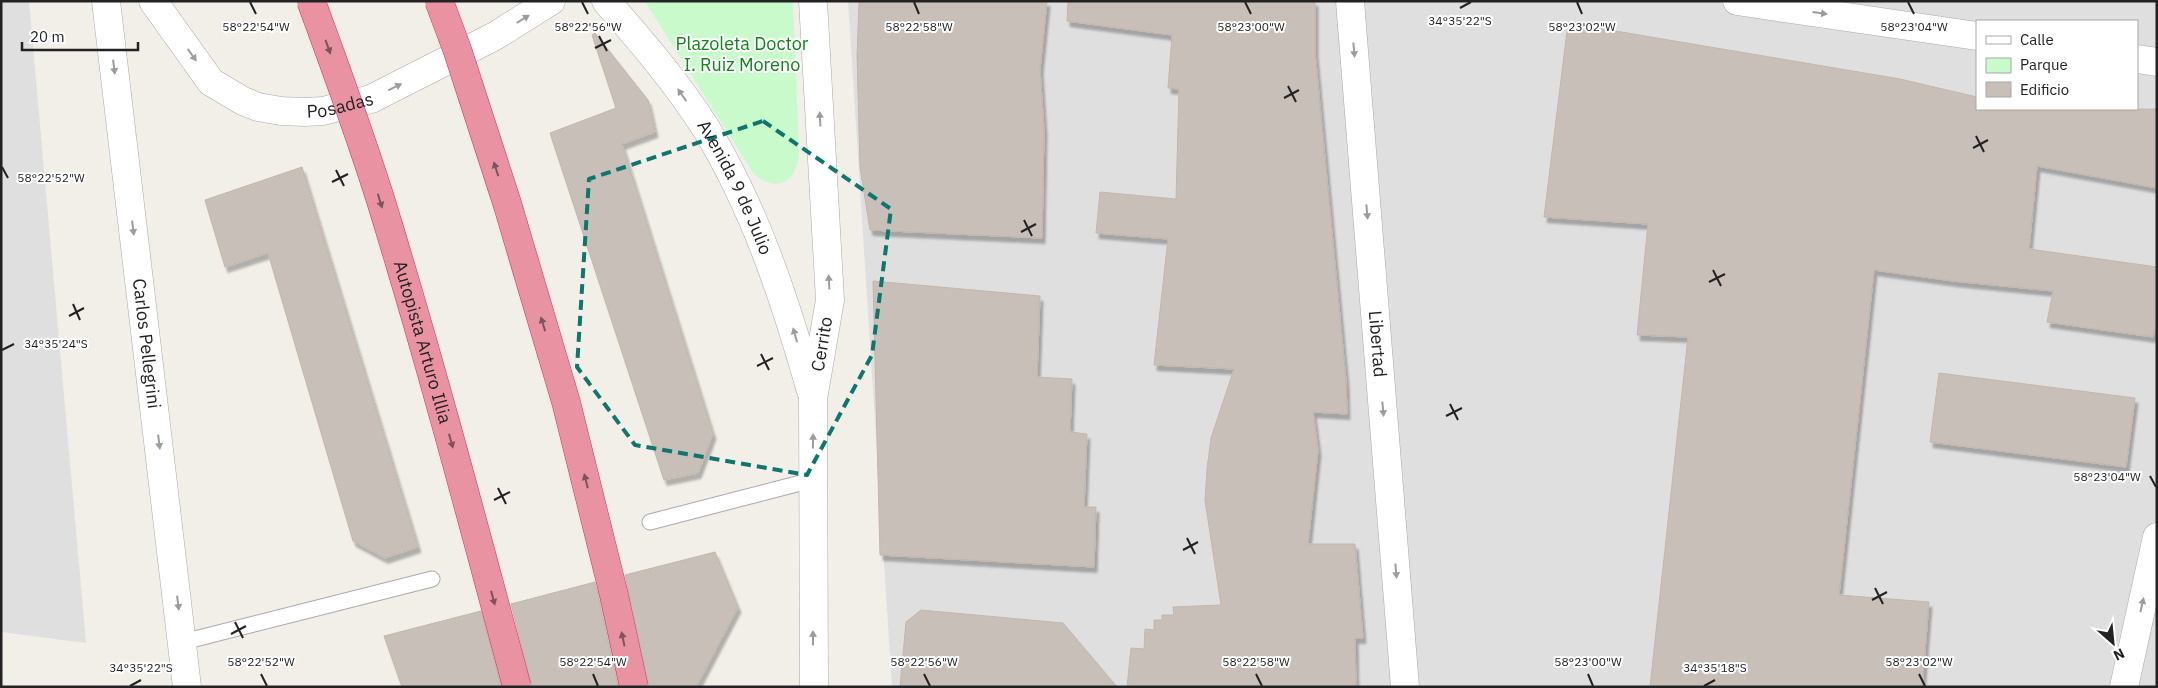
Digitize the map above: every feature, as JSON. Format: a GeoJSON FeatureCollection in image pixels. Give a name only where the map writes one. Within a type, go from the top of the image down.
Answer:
{"type":"FeatureCollection","features":[{"type":"Feature","properties":{"kind":"highway","name":"Autopista Arturo Illia"},"geometry":{"type":"LineString","coordinates":[[311,1],[379,196],[416,318],[456,458],[516,687]]}},
{"type":"Feature","properties":{"kind":"highway"},"geometry":{"type":"LineString","coordinates":[[438,1],[457,49],[507,203],[566,402],[614,595],[634,687]]}},
{"type":"Feature","properties":{"kind":"street","name":"Carlos Pellegrini"},"geometry":{"type":"LineString","coordinates":[[106,1],[188,687]]}},
{"type":"Feature","properties":{"kind":"street","name":"Posadas"},"geometry":{"type":"LineString","coordinates":[[154,1],[211,82],[216,86],[258,107],[304,112],[323,111],[348,106],[395,88],[495,36],[551,1]]}},
{"type":"Feature","properties":{"kind":"street","name":"Avenida 9 de Julio"},"geometry":{"type":"LineString","coordinates":[[606,1],[668,75],[706,130],[731,174],[773,267],[788,311],[813,399]]}},
{"type":"Feature","properties":{"kind":"street","name":"Cerrito"},"geometry":{"type":"LineString","coordinates":[[814,1],[830,300],[813,399],[814,687]]}},
{"type":"Feature","properties":{"kind":"street","name":"Libertad"},"geometry":{"type":"LineString","coordinates":[[1350,1],[1405,687]]}},
{"type":"Feature","properties":{"kind":"street"},"geometry":{"type":"LineString","coordinates":[[1737,1],[1976,36]]}},
{"type":"Feature","properties":{"kind":"street"},"geometry":{"type":"LineString","coordinates":[[2138,59],[2157,62]]}},
{"type":"Feature","properties":{"kind":"street"},"geometry":{"type":"LineString","coordinates":[[2124,687],[2157,537]]}},
{"type":"Feature","properties":{"kind":"lane"},"geometry":{"type":"LineString","coordinates":[[650,522],[812,480]]}},
{"type":"Feature","properties":{"kind":"lane"},"geometry":{"type":"LineString","coordinates":[[183,642],[432,580]]}},
{"type":"Feature","properties":{"kind":"highlighted area"},"geometry":{"type":"Polygon","coordinates":[[[763,121],[891,209],[872,355],[807,475],[635,445],[577,367],[589,179],[763,121]]]}},
{"type":"Feature","properties":{"kind":"shaded area"},"geometry":{"type":"Polygon","coordinates":[[[1,1],[29,1],[86,643],[1,632],[1,1]]]}},
{"type":"Feature","properties":{"kind":"shaded area"},"geometry":{"type":"Polygon","coordinates":[[[848,1],[2157,1],[2157,687],[892,687],[848,1]]]}},
{"type":"Feature","properties":{"kind":"green space","name":"Plazoleta Doctor I. Ruiz Moreno"},"geometry":{"type":"Polygon","coordinates":[[[648,1],[793,1],[799,155],[794,172],[784,182],[770,183],[754,174],[647,5],[648,1]]]}},
{"type":"Feature","properties":{"kind":"building"},"geometry":{"type":"Polygon","coordinates":[[[859,1],[1047,1],[1040,69],[1044,130],[1042,238],[870,230],[860,167],[857,56],[859,1]]]}},
{"type":"Feature","properties":{"kind":"building"},"geometry":{"type":"Polygon","coordinates":[[[1068,1],[1315,1],[1315,52],[1346,381],[1347,414],[1313,412],[1318,450],[1308,544],[1355,544],[1363,638],[1355,638],[1356,687],[1127,687],[1131,648],[1144,649],[1145,629],[1154,630],[1154,620],[1162,620],[1162,615],[1174,615],[1173,607],[1221,605],[1205,500],[1211,438],[1234,369],[1154,365],[1168,239],[1096,233],[1100,192],[1176,199],[1179,89],[1168,88],[1172,35],[1067,21],[1068,1]]]}},
{"type":"Feature","properties":{"kind":"building"},"geometry":{"type":"Polygon","coordinates":[[[1568,23],[1900,79],[1976,97],[1976,110],[2157,109],[2157,188],[2037,166],[2029,249],[2157,267],[2157,320],[2153,337],[2047,322],[2053,291],[1953,281],[1874,270],[1839,595],[1929,602],[1922,687],[1650,687],[1688,337],[1637,335],[1648,224],[1544,217],[1568,23]]]}},
{"type":"Feature","properties":{"kind":"building"},"geometry":{"type":"Polygon","coordinates":[[[595,33],[648,100],[655,132],[622,144],[713,434],[698,473],[664,480],[550,133],[616,108],[592,35],[595,33]]]}},
{"type":"Feature","properties":{"kind":"building"},"geometry":{"type":"Polygon","coordinates":[[[302,167],[418,547],[385,558],[353,541],[268,253],[225,267],[205,200],[302,167]]]}},
{"type":"Feature","properties":{"kind":"building"},"geometry":{"type":"Polygon","coordinates":[[[873,281],[1040,296],[1037,377],[1072,379],[1070,432],[1087,434],[1084,507],[1096,507],[1094,567],[880,555],[873,281]]]}},
{"type":"Feature","properties":{"kind":"building"},"geometry":{"type":"Polygon","coordinates":[[[1939,373],[2135,398],[2126,467],[1930,442],[1939,373]]]}},
{"type":"Feature","properties":{"kind":"building"},"geometry":{"type":"Polygon","coordinates":[[[715,552],[738,607],[696,687],[649,687],[625,575],[715,552]]]}},
{"type":"Feature","properties":{"kind":"building"},"geometry":{"type":"Polygon","coordinates":[[[595,582],[618,687],[532,687],[511,604],[595,582]]]}},
{"type":"Feature","properties":{"kind":"building"},"geometry":{"type":"Polygon","coordinates":[[[921,610],[1063,623],[1117,687],[900,687],[906,622],[921,610]]]}},
{"type":"Feature","properties":{"kind":"building"},"geometry":{"type":"Polygon","coordinates":[[[481,611],[501,687],[402,687],[384,636],[481,611]]]}}]}
